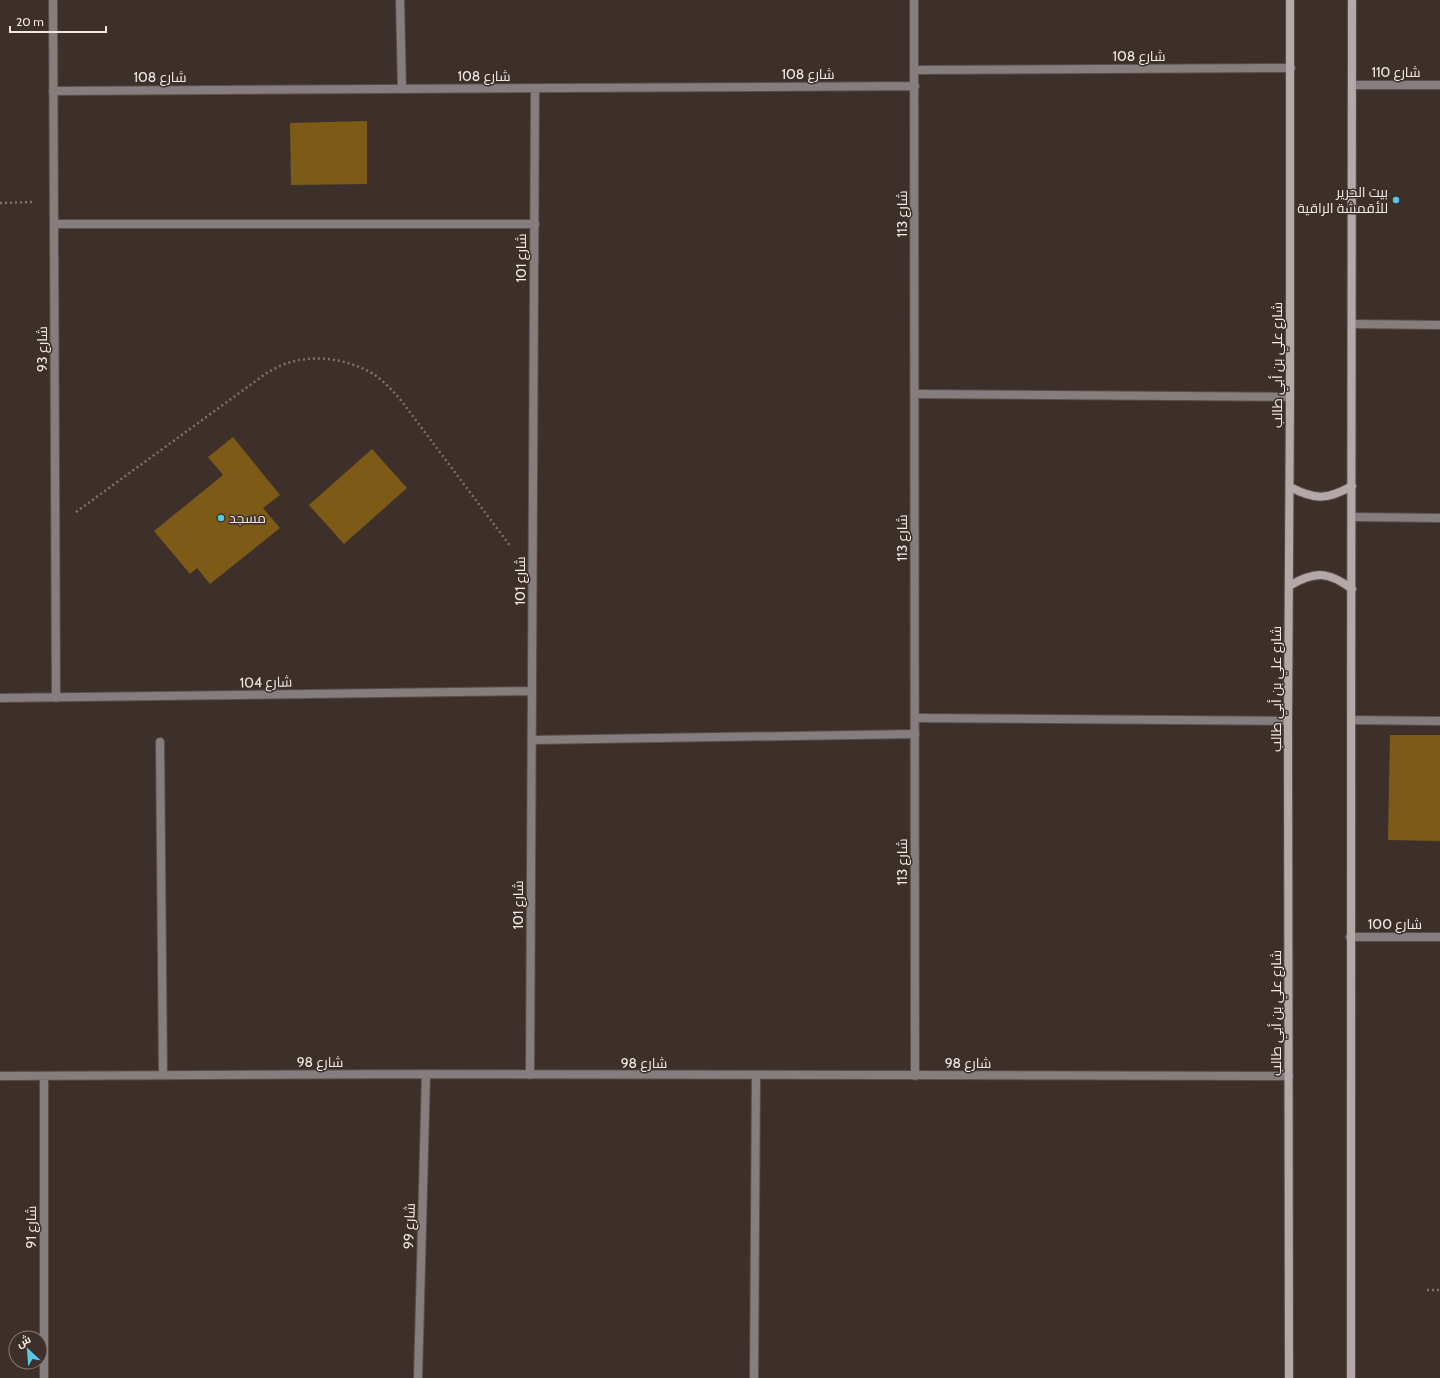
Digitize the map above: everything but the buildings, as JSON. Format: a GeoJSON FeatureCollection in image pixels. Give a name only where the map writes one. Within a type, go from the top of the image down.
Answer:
{"type":"FeatureCollection","features":[{"type":"Feature","properties":{"kind":"street","name":"شارع 93"},"geometry":{"type":"LineString","coordinates":[[53,0],[56,698]]}},
{"type":"Feature","properties":{"kind":"street"},"geometry":{"type":"LineString","coordinates":[[400,0],[402,89]]}},
{"type":"Feature","properties":{"kind":"street","name":"شارع 113"},"geometry":{"type":"LineString","coordinates":[[914,0],[915,1076]]}},
{"type":"Feature","properties":{"kind":"street","name":"شارع علي بن أبي طالب"},"geometry":{"type":"LineString","coordinates":[[1289,1378],[1288,722],[1290,487],[1290,0]]}},
{"type":"Feature","properties":{"kind":"street"},"geometry":{"type":"LineString","coordinates":[[1350,1378],[1350,937],[1353,324],[1352,0]]}},
{"type":"Feature","properties":{"kind":"street","name":"شارع 108"},"geometry":{"type":"LineString","coordinates":[[915,70],[1291,68]]}},
{"type":"Feature","properties":{"kind":"street","name":"شارع 110"},"geometry":{"type":"LineString","coordinates":[[1352,85],[1440,85]]}},
{"type":"Feature","properties":{"kind":"street","name":"شارع 108"},"geometry":{"type":"LineString","coordinates":[[53,91],[915,86]]}},
{"type":"Feature","properties":{"kind":"street","name":"شارع 101"},"geometry":{"type":"LineString","coordinates":[[530,1075],[535,88]]}},
{"type":"Feature","properties":{"kind":"street"},"geometry":{"type":"LineString","coordinates":[[54,224],[535,224]]}},
{"type":"Feature","properties":{"kind":"street"},"geometry":{"type":"LineString","coordinates":[[1353,324],[1440,325]]}},
{"type":"Feature","properties":{"kind":"street"},"geometry":{"type":"LineString","coordinates":[[915,394],[1290,397]]}},
{"type":"Feature","properties":{"kind":"street"},"geometry":{"type":"LineString","coordinates":[[1290,487],[1305,494],[1321,497],[1338,494],[1352,486]]}},
{"type":"Feature","properties":{"kind":"street"},"geometry":{"type":"LineString","coordinates":[[1352,517],[1440,518]]}},
{"type":"Feature","properties":{"kind":"street"},"geometry":{"type":"LineString","coordinates":[[1289,586],[1304,577],[1321,575],[1338,579],[1352,589]]}},
{"type":"Feature","properties":{"kind":"street","name":"شارع 104"},"geometry":{"type":"LineString","coordinates":[[0,698],[532,690]]}},
{"type":"Feature","properties":{"kind":"street"},"geometry":{"type":"LineString","coordinates":[[915,718],[1288,722]]}},
{"type":"Feature","properties":{"kind":"street"},"geometry":{"type":"LineString","coordinates":[[1352,720],[1440,721]]}},
{"type":"Feature","properties":{"kind":"street"},"geometry":{"type":"LineString","coordinates":[[532,740],[915,734]]}},
{"type":"Feature","properties":{"kind":"street"},"geometry":{"type":"LineString","coordinates":[[160,742],[163,1075]]}},
{"type":"Feature","properties":{"kind":"street","name":"شارع 100"},"geometry":{"type":"LineString","coordinates":[[1350,937],[1440,937]]}},
{"type":"Feature","properties":{"kind":"street","name":"شارع 98"},"geometry":{"type":"LineString","coordinates":[[0,1076],[426,1074],[756,1076],[1289,1076]]}},
{"type":"Feature","properties":{"kind":"street","name":"شارع 99"},"geometry":{"type":"LineString","coordinates":[[418,1378],[426,1074]]}},
{"type":"Feature","properties":{"kind":"street","name":"شارع 91"},"geometry":{"type":"LineString","coordinates":[[44,1076],[44,1378]]}},
{"type":"Feature","properties":{"kind":"street"},"geometry":{"type":"LineString","coordinates":[[754,1378],[756,1076]]}},
{"type":"Feature","properties":{"kind":"path"},"geometry":{"type":"LineString","coordinates":[[0,203],[54,202]]}},
{"type":"Feature","properties":{"kind":"path"},"geometry":{"type":"LineString","coordinates":[[55,527],[268,372],[296,361],[311,359],[334,360],[353,365],[371,373],[386,384],[400,399],[533,576]]}},
{"type":"Feature","properties":{"kind":"path"},"geometry":{"type":"LineString","coordinates":[[1427,1290],[1440,1290]]}},
{"type":"Feature","properties":{"kind":"place","name":"بيت الحرير للأقمشة الراقية"},"geometry":{"type":"Point","coordinates":[1396,200]}},
{"type":"Feature","properties":{"kind":"place","name":"مسجد"},"geometry":{"type":"Point","coordinates":[221,518]}}]}
